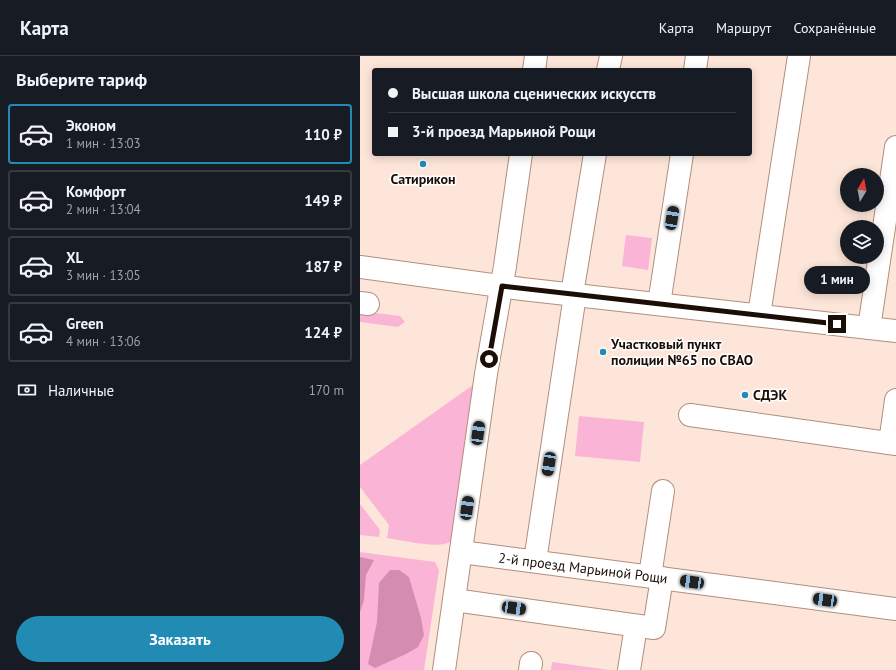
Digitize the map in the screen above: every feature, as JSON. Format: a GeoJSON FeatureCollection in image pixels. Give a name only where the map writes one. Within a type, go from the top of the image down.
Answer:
{"type":"FeatureCollection","features":[{"type":"Feature","properties":{"kind":"street"},"geometry":{"type":"LineString","coordinates":[[534,68],[536,56]]}},
{"type":"Feature","properties":{"kind":"street"},"geometry":{"type":"LineString","coordinates":[[608,68],[610,56]]}},
{"type":"Feature","properties":{"kind":"street"},"geometry":{"type":"LineString","coordinates":[[695,68],[697,56]]}},
{"type":"Feature","properties":{"kind":"street"},"geometry":{"type":"LineString","coordinates":[[759,315],[799,56]]}},
{"type":"Feature","properties":{"kind":"street"},"geometry":{"type":"LineString","coordinates":[[869,328],[896,148]]}},
{"type":"Feature","properties":{"kind":"street"},"geometry":{"type":"LineString","coordinates":[[444,670],[486,374],[502,286],[521,156]]}},
{"type":"Feature","properties":{"kind":"street"},"geometry":{"type":"LineString","coordinates":[[535,562],[595,156]]}},
{"type":"Feature","properties":{"kind":"street"},"geometry":{"type":"LineString","coordinates":[[659,304],[682,156]]}},
{"type":"Feature","properties":{"kind":"street"},"geometry":{"type":"LineString","coordinates":[[360,267],[574,295],[896,331]]}},
{"type":"Feature","properties":{"kind":"street"},"geometry":{"type":"LineString","coordinates":[[690,415],[893,443],[896,400]]}},
{"type":"Feature","properties":{"kind":"street"},"geometry":{"type":"LineString","coordinates":[[454,600],[654,628],[656,577],[663,492]]}},
{"type":"Feature","properties":{"kind":"street","name":"2-й проезд Марьиной Рощи"},"geometry":{"type":"LineString","coordinates":[[461,552],[896,609]]}},
{"type":"Feature","properties":{"kind":"street"},"geometry":{"type":"LineString","coordinates":[[629,670],[636,626]]}},
{"type":"Feature","properties":{"kind":"shaded area"},"geometry":{"type":"Polygon","coordinates":[[[626,235],[652,238],[648,270],[622,266],[626,235]]]}},
{"type":"Feature","properties":{"kind":"shaded area"},"geometry":{"type":"Polygon","coordinates":[[[360,311],[400,316],[405,322],[398,327],[360,322],[360,311]]]}},
{"type":"Feature","properties":{"kind":"shaded area"},"geometry":{"type":"Polygon","coordinates":[[[473,385],[479,385],[452,541],[446,544],[430,545],[387,538],[389,525],[360,487],[360,465],[473,385]]]}},
{"type":"Feature","properties":{"kind":"shaded area"},"geometry":{"type":"Polygon","coordinates":[[[579,416],[644,422],[640,462],[575,456],[579,416]]]}},
{"type":"Feature","properties":{"kind":"shaded area"},"geometry":{"type":"Polygon","coordinates":[[[360,504],[380,530],[379,537],[360,535],[360,504]]]}},
{"type":"Feature","properties":{"kind":"shaded area"},"geometry":{"type":"Polygon","coordinates":[[[360,552],[435,562],[439,570],[424,670],[360,670],[360,552]]]}},
{"type":"Feature","properties":{"kind":"shaded area"},"geometry":{"type":"Polygon","coordinates":[[[360,557],[374,560],[366,575],[364,600],[360,612],[360,557]]]}},
{"type":"Feature","properties":{"kind":"shaded area"},"geometry":{"type":"Polygon","coordinates":[[[390,570],[399,570],[409,577],[421,618],[424,635],[418,647],[375,668],[368,664],[377,622],[379,583],[390,570]]]}},
{"type":"Feature","properties":{"kind":"shaded area"},"geometry":{"type":"Polygon","coordinates":[[[552,662],[609,670],[551,670],[552,662]]]}},
{"type":"Feature","properties":{"kind":"place","name":"Сатирикон"},"geometry":{"type":"Point","coordinates":[423,164]}},
{"type":"Feature","properties":{"kind":"place","name":"Участковый пункт полиции №65 по СВАО"},"geometry":{"type":"Point","coordinates":[603,352]}},
{"type":"Feature","properties":{"kind":"place","name":"СДЭК"},"geometry":{"type":"Point","coordinates":[745,395]}},
{"type":"Feature","properties":{"kind":"route"},"geometry":{"type":"LineString","coordinates":[[489,359],[502,286],[837,324]]}}]}
